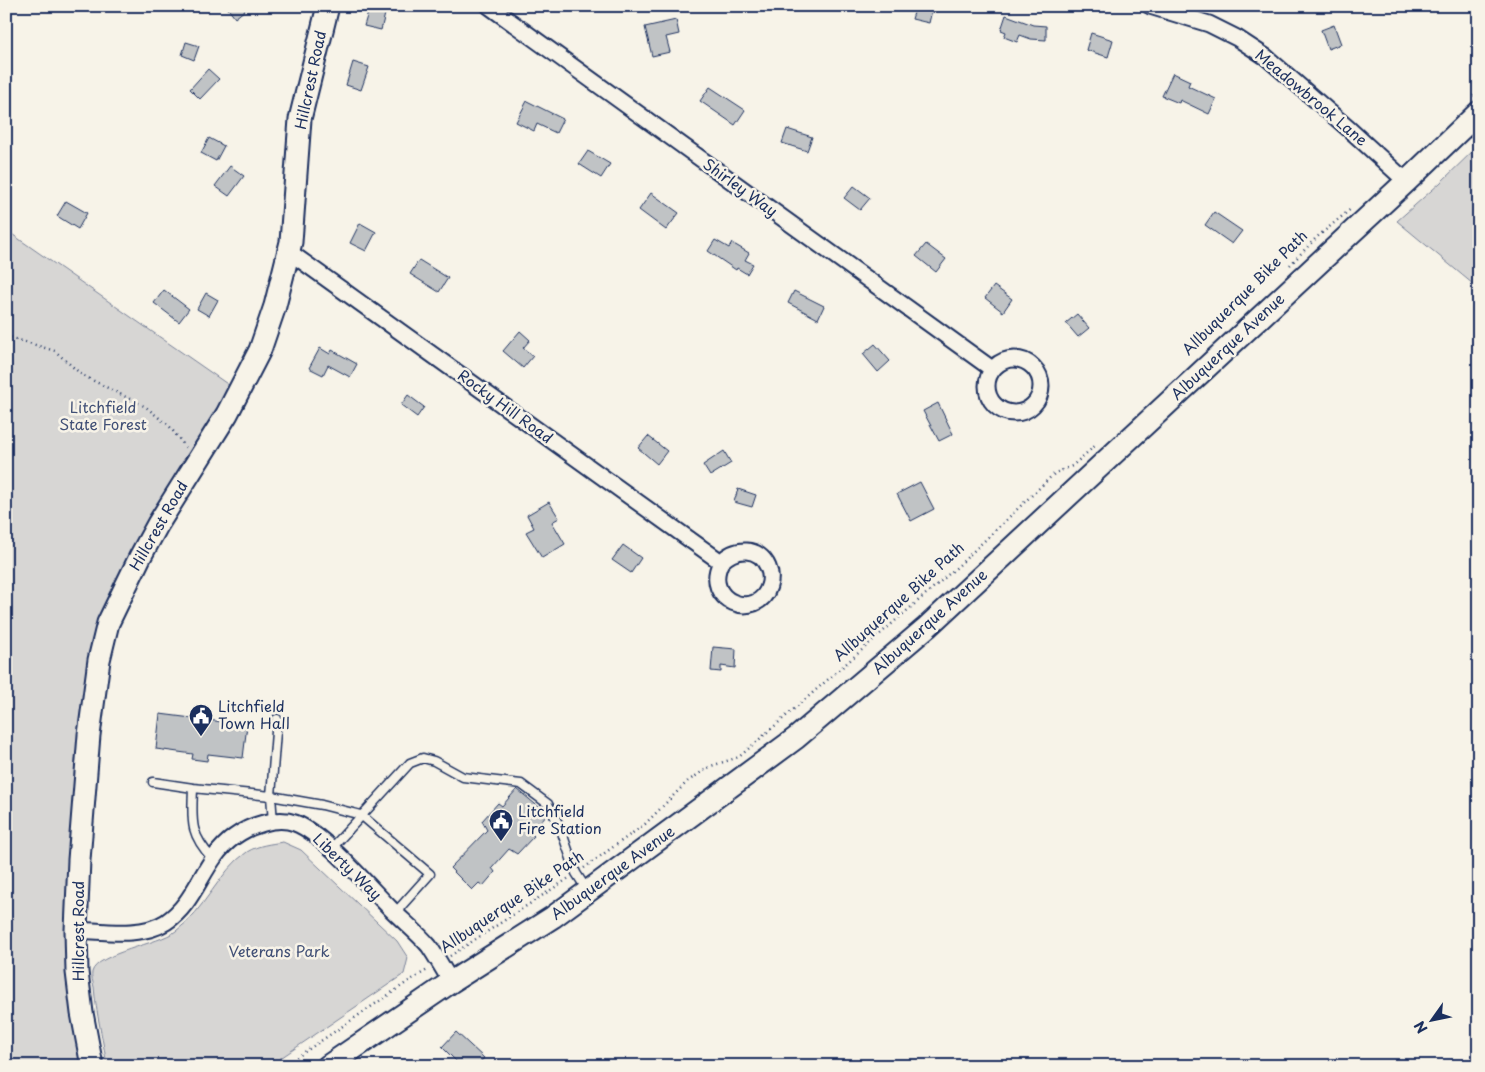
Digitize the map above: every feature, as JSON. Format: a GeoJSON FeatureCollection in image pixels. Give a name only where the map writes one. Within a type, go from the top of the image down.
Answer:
{"type":"FeatureCollection","features":[{"type":"Feature","properties":{"kind":"street","name":"Hillcrest Road"},"geometry":{"type":"LineString","coordinates":[[92,1066],[82,1013],[77,972],[76,930],[79,860],[89,736],[99,660],[108,623],[122,592],[158,524],[228,414],[260,350],[275,306],[291,242],[300,119],[328,6]]}},
{"type":"Feature","properties":{"kind":"street","name":"Shirley Way"},"geometry":{"type":"LineString","coordinates":[[489,6],[992,369]]}},
{"type":"Feature","properties":{"kind":"street","name":"Meadowbrook Lane"},"geometry":{"type":"LineString","coordinates":[[1150,6],[1209,24],[1237,38],[1266,57],[1350,130],[1397,174],[1408,180]]}},
{"type":"Feature","properties":{"kind":"street","name":"Albuquerque Avenue"},"geometry":{"type":"LineString","coordinates":[[337,1063],[451,982],[553,917],[796,738],[927,627],[1408,180],[1475,104]]}},
{"type":"Feature","properties":{"kind":"street","name":"Rocky Hill Road"},"geometry":{"type":"LineString","coordinates":[[288,251],[720,562]]}},
{"type":"Feature","properties":{"kind":"street","name":"Liberty Way"},"geometry":{"type":"LineString","coordinates":[[76,930],[122,932],[145,930],[165,922],[175,915],[191,896],[212,858],[221,847],[236,835],[252,827],[283,820],[295,823],[307,830],[331,849],[427,945],[451,982]]}},
{"type":"Feature","properties":{"kind":"lane"},"geometry":{"type":"LineString","coordinates":[[273,822],[271,796],[276,719]]}},
{"type":"Feature","properties":{"kind":"lane"},"geometry":{"type":"LineString","coordinates":[[331,849],[410,763],[423,758],[434,761],[464,777],[521,784],[548,804],[560,826],[576,874],[588,891]]}},
{"type":"Feature","properties":{"kind":"lane"},"geometry":{"type":"LineString","coordinates":[[153,782],[271,796],[322,805],[361,815],[430,874],[395,913]]}},
{"type":"Feature","properties":{"kind":"lane"},"geometry":{"type":"LineString","coordinates":[[194,788],[193,829],[201,846],[212,858]]}},
{"type":"Feature","properties":{"kind":"path"},"geometry":{"type":"LineString","coordinates":[[1475,104],[1479,90]]}},
{"type":"Feature","properties":{"kind":"path","name":"Allbuquerque Bike Path"},"geometry":{"type":"LineString","coordinates":[[1288,267],[1316,238],[1357,203]]}},
{"type":"Feature","properties":{"kind":"path"},"geometry":{"type":"LineString","coordinates":[[6,336],[55,351],[82,375],[146,408],[170,427],[187,449]]}},
{"type":"Feature","properties":{"kind":"path","name":"Allbuquerque Bike Path"},"geometry":{"type":"LineString","coordinates":[[284,1066],[409,981],[440,963],[576,874],[645,824],[688,781],[712,766],[739,757],[747,751],[957,567],[1055,473],[1072,466],[1098,443]]}},
{"type":"Feature","properties":{"kind":"green space"},"geometry":{"type":"Polygon","coordinates":[[[1479,145],[1479,289],[1397,221],[1479,145]]]}},
{"type":"Feature","properties":{"kind":"green space","name":"Litchfield State Forest"},"geometry":{"type":"Polygon","coordinates":[[[6,230],[233,388],[133,551],[88,690],[82,1066],[6,1066],[6,230]]]}},
{"type":"Feature","properties":{"kind":"green space","name":"Veterans Park"},"geometry":{"type":"Polygon","coordinates":[[[283,842],[301,850],[397,941],[408,958],[404,974],[269,1066],[107,1066],[92,977],[92,972],[96,965],[116,954],[168,936],[176,931],[195,912],[237,860],[256,848],[283,842]]]}},
{"type":"Feature","properties":{"kind":"building"},"geometry":{"type":"Polygon","coordinates":[[[226,6],[250,6],[235,18],[226,6]]]}},
{"type":"Feature","properties":{"kind":"building"},"geometry":{"type":"Polygon","coordinates":[[[370,6],[387,6],[381,30],[364,26],[370,6]]]}},
{"type":"Feature","properties":{"kind":"building"},"geometry":{"type":"Polygon","coordinates":[[[916,6],[933,6],[929,23],[912,19],[916,6]]]}},
{"type":"Feature","properties":{"kind":"building"},"geometry":{"type":"Polygon","coordinates":[[[1006,15],[1033,25],[1046,26],[1046,40],[1031,39],[1020,35],[1017,42],[1004,37],[1006,32],[1001,30],[1006,15]]]}},
{"type":"Feature","properties":{"kind":"building"},"geometry":{"type":"Polygon","coordinates":[[[676,20],[679,34],[666,37],[670,52],[652,56],[645,27],[676,20]]]}},
{"type":"Feature","properties":{"kind":"building"},"geometry":{"type":"Polygon","coordinates":[[[1334,25],[1341,44],[1328,49],[1321,30],[1334,25]]]}},
{"type":"Feature","properties":{"kind":"building"},"geometry":{"type":"Polygon","coordinates":[[[1091,33],[1113,40],[1108,57],[1086,50],[1091,33]]]}},
{"type":"Feature","properties":{"kind":"building"},"geometry":{"type":"Polygon","coordinates":[[[186,42],[199,46],[194,60],[182,55],[186,42]]]}},
{"type":"Feature","properties":{"kind":"building"},"geometry":{"type":"Polygon","coordinates":[[[353,62],[369,67],[361,90],[346,85],[353,62]]]}},
{"type":"Feature","properties":{"kind":"building"},"geometry":{"type":"Polygon","coordinates":[[[208,69],[219,79],[200,99],[190,89],[208,69]]]}},
{"type":"Feature","properties":{"kind":"building"},"geometry":{"type":"Polygon","coordinates":[[[1173,73],[1190,81],[1188,86],[1216,99],[1209,114],[1180,100],[1179,103],[1162,96],[1173,73]]]}},
{"type":"Feature","properties":{"kind":"building"},"geometry":{"type":"Polygon","coordinates":[[[710,87],[745,110],[735,125],[700,101],[710,87]]]}},
{"type":"Feature","properties":{"kind":"building"},"geometry":{"type":"Polygon","coordinates":[[[527,101],[563,119],[556,133],[537,124],[534,131],[516,122],[527,101]]]}},
{"type":"Feature","properties":{"kind":"building"},"geometry":{"type":"Polygon","coordinates":[[[787,129],[812,137],[807,151],[782,143],[787,129]]]}},
{"type":"Feature","properties":{"kind":"building"},"geometry":{"type":"Polygon","coordinates":[[[209,138],[224,146],[216,161],[201,153],[209,138]]]}},
{"type":"Feature","properties":{"kind":"building"},"geometry":{"type":"Polygon","coordinates":[[[588,151],[610,164],[601,178],[579,164],[588,151]]]}},
{"type":"Feature","properties":{"kind":"building"},"geometry":{"type":"Polygon","coordinates":[[[230,166],[244,176],[229,196],[215,186],[230,166]]]}},
{"type":"Feature","properties":{"kind":"building"},"geometry":{"type":"Polygon","coordinates":[[[854,186],[870,198],[860,210],[844,198],[854,186]]]}},
{"type":"Feature","properties":{"kind":"building"},"geometry":{"type":"Polygon","coordinates":[[[651,193],[679,213],[666,230],[639,210],[651,193]]]}},
{"type":"Feature","properties":{"kind":"building"},"geometry":{"type":"Polygon","coordinates":[[[66,201],[87,213],[78,229],[57,216],[66,201]]]}},
{"type":"Feature","properties":{"kind":"building"},"geometry":{"type":"Polygon","coordinates":[[[1214,212],[1242,231],[1232,244],[1205,225],[1214,212]]]}},
{"type":"Feature","properties":{"kind":"building"},"geometry":{"type":"Polygon","coordinates":[[[360,223],[376,232],[366,251],[350,243],[360,223]]]}},
{"type":"Feature","properties":{"kind":"building"},"geometry":{"type":"Polygon","coordinates":[[[715,240],[729,248],[732,243],[749,253],[745,260],[753,264],[747,274],[737,268],[736,270],[708,251],[715,240]]]}},
{"type":"Feature","properties":{"kind":"building"},"geometry":{"type":"Polygon","coordinates":[[[926,244],[946,259],[936,272],[916,256],[926,244]]]}},
{"type":"Feature","properties":{"kind":"building"},"geometry":{"type":"Polygon","coordinates":[[[419,260],[448,278],[439,292],[410,274],[419,260]]]}},
{"type":"Feature","properties":{"kind":"building"},"geometry":{"type":"Polygon","coordinates":[[[994,286],[1012,299],[1003,312],[985,298],[994,286]]]}},
{"type":"Feature","properties":{"kind":"building"},"geometry":{"type":"Polygon","coordinates":[[[164,290],[189,309],[179,322],[154,303],[164,290]]]}},
{"type":"Feature","properties":{"kind":"building"},"geometry":{"type":"Polygon","coordinates":[[[794,291],[824,306],[818,319],[788,303],[794,291]]]}},
{"type":"Feature","properties":{"kind":"building"},"geometry":{"type":"Polygon","coordinates":[[[206,293],[218,300],[209,316],[197,309],[206,293]]]}},
{"type":"Feature","properties":{"kind":"building"},"geometry":{"type":"Polygon","coordinates":[[[1077,314],[1089,328],[1078,337],[1066,323],[1077,314]]]}},
{"type":"Feature","properties":{"kind":"building"},"geometry":{"type":"Polygon","coordinates":[[[520,331],[530,340],[523,348],[533,356],[523,368],[503,351],[520,331]]]}},
{"type":"Feature","properties":{"kind":"building"},"geometry":{"type":"Polygon","coordinates":[[[875,344],[890,361],[878,372],[863,354],[875,344]]]}},
{"type":"Feature","properties":{"kind":"building"},"geometry":{"type":"Polygon","coordinates":[[[320,348],[330,354],[332,350],[357,364],[350,377],[328,365],[323,375],[309,368],[320,348]]]}},
{"type":"Feature","properties":{"kind":"building"},"geometry":{"type":"Polygon","coordinates":[[[408,395],[424,407],[417,417],[401,405],[408,395]]]}},
{"type":"Feature","properties":{"kind":"building"},"geometry":{"type":"Polygon","coordinates":[[[938,403],[953,434],[939,441],[923,411],[938,403]]]}},
{"type":"Feature","properties":{"kind":"building"},"geometry":{"type":"Polygon","coordinates":[[[648,436],[667,451],[657,464],[638,448],[648,436]]]}},
{"type":"Feature","properties":{"kind":"building"},"geometry":{"type":"Polygon","coordinates":[[[724,451],[731,463],[710,476],[703,465],[724,451]]]}},
{"type":"Feature","properties":{"kind":"building"},"geometry":{"type":"Polygon","coordinates":[[[920,482],[934,509],[911,521],[897,494],[920,482]]]}},
{"type":"Feature","properties":{"kind":"building"},"geometry":{"type":"Polygon","coordinates":[[[738,489],[756,495],[752,507],[734,502],[738,489]]]}},
{"type":"Feature","properties":{"kind":"building"},"geometry":{"type":"Polygon","coordinates":[[[549,502],[559,518],[552,522],[565,544],[542,558],[526,532],[534,528],[527,515],[549,502]]]}},
{"type":"Feature","properties":{"kind":"building"},"geometry":{"type":"Polygon","coordinates":[[[623,545],[641,558],[631,573],[612,560],[623,545]]]}},
{"type":"Feature","properties":{"kind":"building"},"geometry":{"type":"Polygon","coordinates":[[[713,647],[736,649],[735,668],[721,666],[721,672],[711,671],[713,647]]]}},
{"type":"Feature","properties":{"kind":"building","name":"Litchfield Town Hall"},"geometry":{"type":"Polygon","coordinates":[[[160,714],[247,725],[243,758],[208,754],[207,761],[192,759],[193,754],[156,749],[160,714]]]}},
{"type":"Feature","properties":{"kind":"building","name":"Litchfield Fire Station"},"geometry":{"type":"Polygon","coordinates":[[[517,789],[547,814],[531,833],[534,836],[517,854],[509,849],[492,868],[495,872],[483,886],[479,883],[472,890],[450,868],[487,830],[482,821],[498,803],[502,806],[517,789]]]}},
{"type":"Feature","properties":{"kind":"building"},"geometry":{"type":"Polygon","coordinates":[[[456,1032],[484,1058],[477,1066],[461,1066],[442,1047],[456,1032]]]}},
{"type":"Feature","properties":{"kind":"place","name":"Litchfield Town Hall"},"geometry":{"type":"Point","coordinates":[201,737]}},
{"type":"Feature","properties":{"kind":"place","name":"Litchfield Fire Station"},"geometry":{"type":"Point","coordinates":[501,842]}}]}
